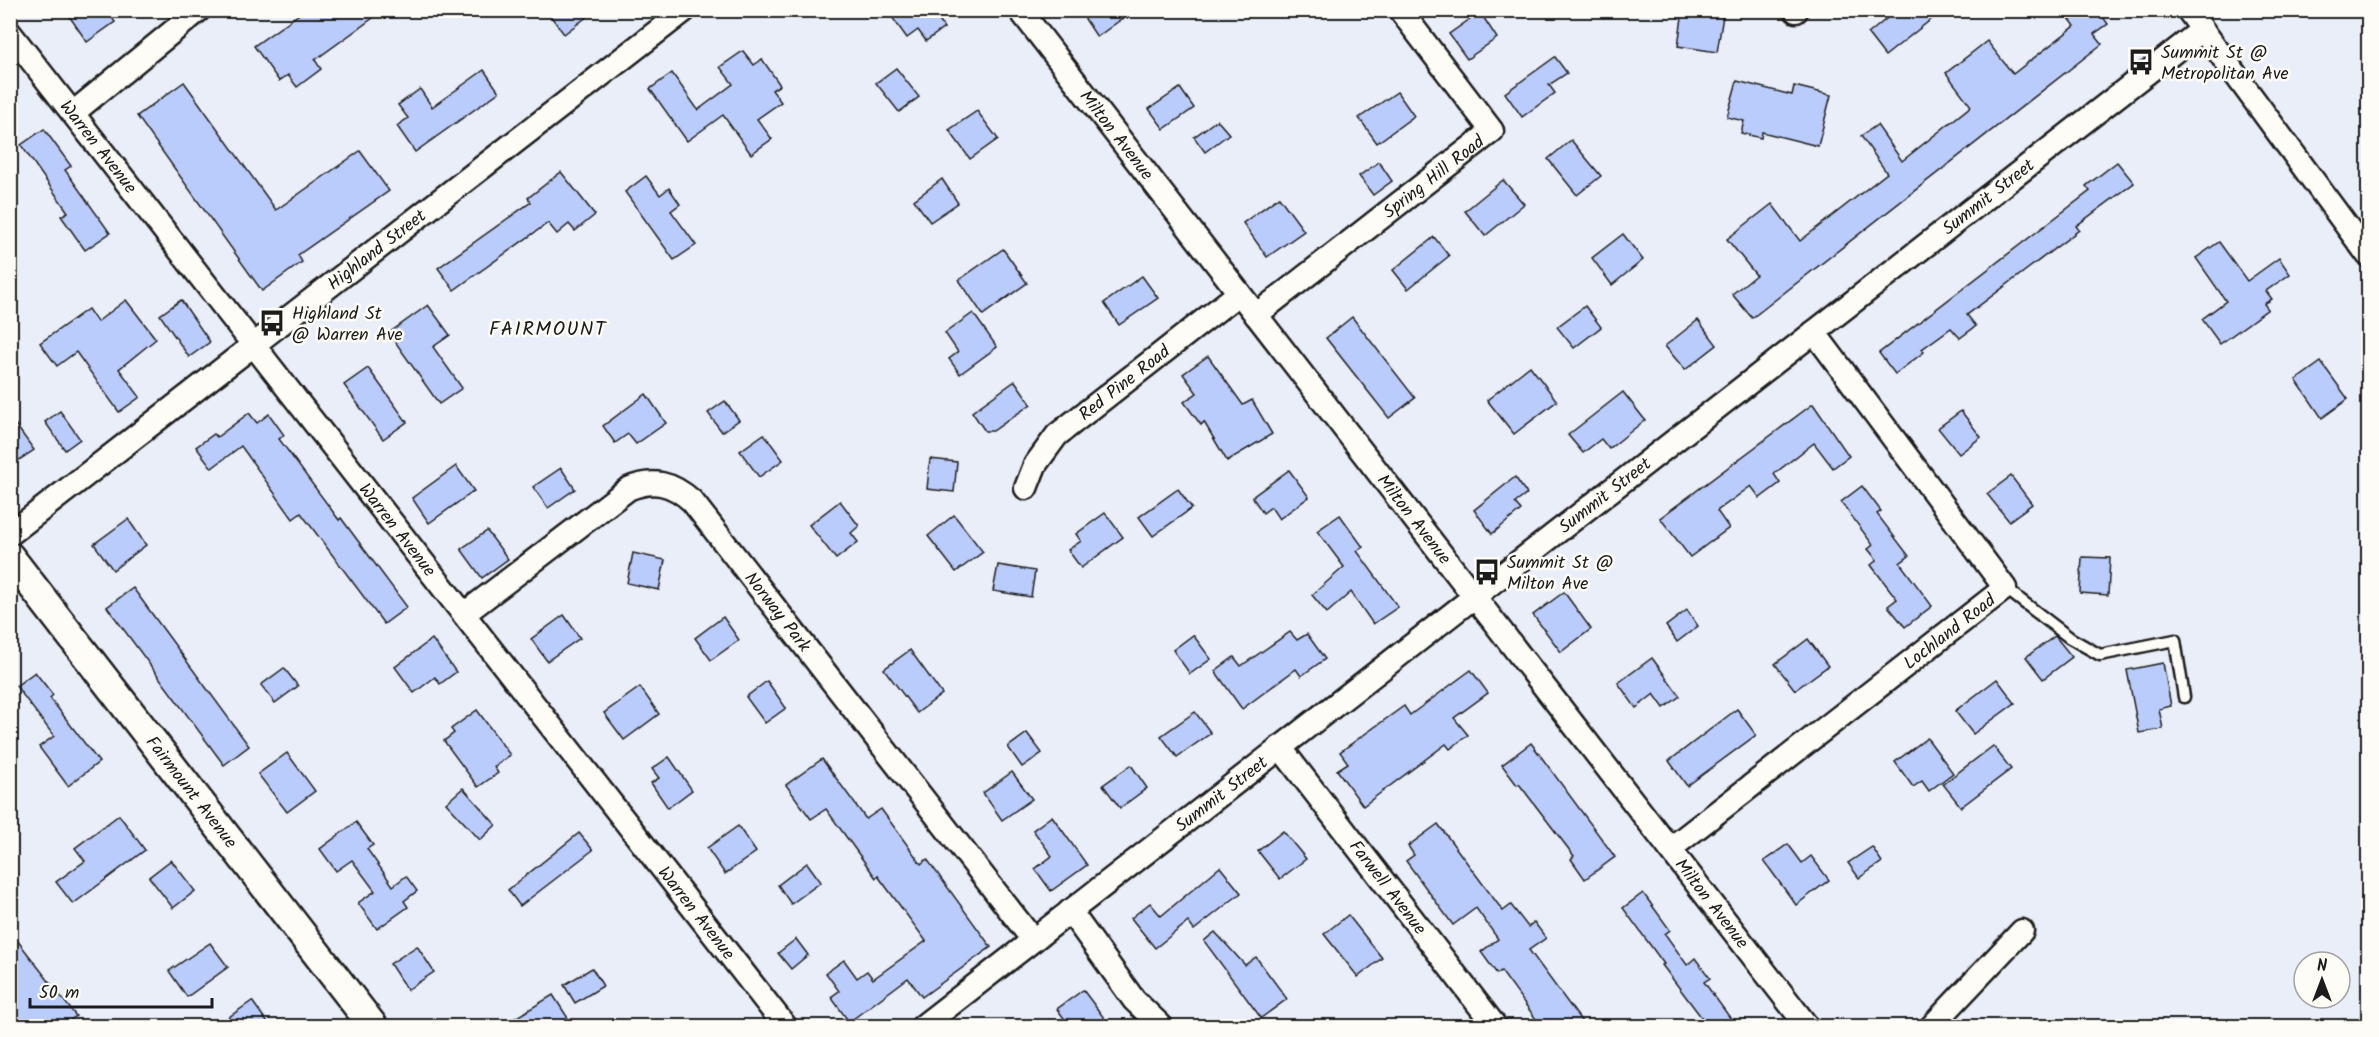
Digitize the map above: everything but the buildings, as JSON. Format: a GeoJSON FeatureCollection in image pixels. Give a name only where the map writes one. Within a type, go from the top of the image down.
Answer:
{"type":"FeatureCollection","features":[{"type":"Feature","properties":{"kind":"street"},"geometry":{"type":"LineString","coordinates":[[73,113],[200,10]]}},
{"type":"Feature","properties":{"kind":"street","name":"Highland Street"},"geometry":{"type":"LineString","coordinates":[[10,534],[685,10]]}},
{"type":"Feature","properties":{"kind":"street","name":"Milton Avenue"},"geometry":{"type":"LineString","coordinates":[[1020,10],[1807,1026]]}},
{"type":"Feature","properties":{"kind":"street","name":"Spring Hill Road"},"geometry":{"type":"LineString","coordinates":[[1256,315],[1492,131],[1400,10]]}},
{"type":"Feature","properties":{"kind":"street"},"geometry":{"type":"LineString","coordinates":[[2188,10],[2368,255]]}},
{"type":"Feature","properties":{"kind":"street","name":"Summit Street"},"geometry":{"type":"LineString","coordinates":[[923,1026],[2202,30]]}},
{"type":"Feature","properties":{"kind":"street","name":"Warren Avenue"},"geometry":{"type":"LineString","coordinates":[[10,33],[785,1026]]}},
{"type":"Feature","properties":{"kind":"street","name":"Red Pine Road"},"geometry":{"type":"LineString","coordinates":[[1026,488],[1035,465],[1058,435],[1239,293]]}},
{"type":"Feature","properties":{"kind":"street","name":"Lochland Road"},"geometry":{"type":"LineString","coordinates":[[1670,849],[2006,588],[1814,332]]}},
{"type":"Feature","properties":{"kind":"street","name":"Norway Park"},"geometry":{"type":"LineString","coordinates":[[464,614],[628,489],[650,482],[662,483],[674,488],[692,501],[1034,940]]}},
{"type":"Feature","properties":{"kind":"street","name":"Fairmount Avenue"},"geometry":{"type":"LineString","coordinates":[[10,557],[373,1026]]}},
{"type":"Feature","properties":{"kind":"street","name":"Farwell Avenue"},"geometry":{"type":"LineString","coordinates":[[1280,747],[1495,1026]]}},
{"type":"Feature","properties":{"kind":"street"},"geometry":{"type":"LineString","coordinates":[[1070,911],[1134,1000],[1161,1026]]}},
{"type":"Feature","properties":{"kind":"street"},"geometry":{"type":"LineString","coordinates":[[1932,1026],[2022,931]]}},
{"type":"Feature","properties":{"kind":"lane"},"geometry":{"type":"LineString","coordinates":[[2006,588],[2070,638],[2100,655],[2175,640],[2184,697]]}},
{"type":"Feature","properties":{"kind":"place","name":"Summit St @ Metropolitan Ave"},"geometry":{"type":"Point","coordinates":[2141,62]}},
{"type":"Feature","properties":{"kind":"place","name":"Highland St @ Warren Ave"},"geometry":{"type":"Point","coordinates":[272,323]}},
{"type":"Feature","properties":{"kind":"place","name":"Summit St @ Milton Ave"},"geometry":{"type":"Point","coordinates":[1487,572]}},
{"type":"Feature","properties":{"kind":"district","name":"FAIRMOUNT"},"geometry":{"type":"Point","coordinates":[548,328]}}]}
